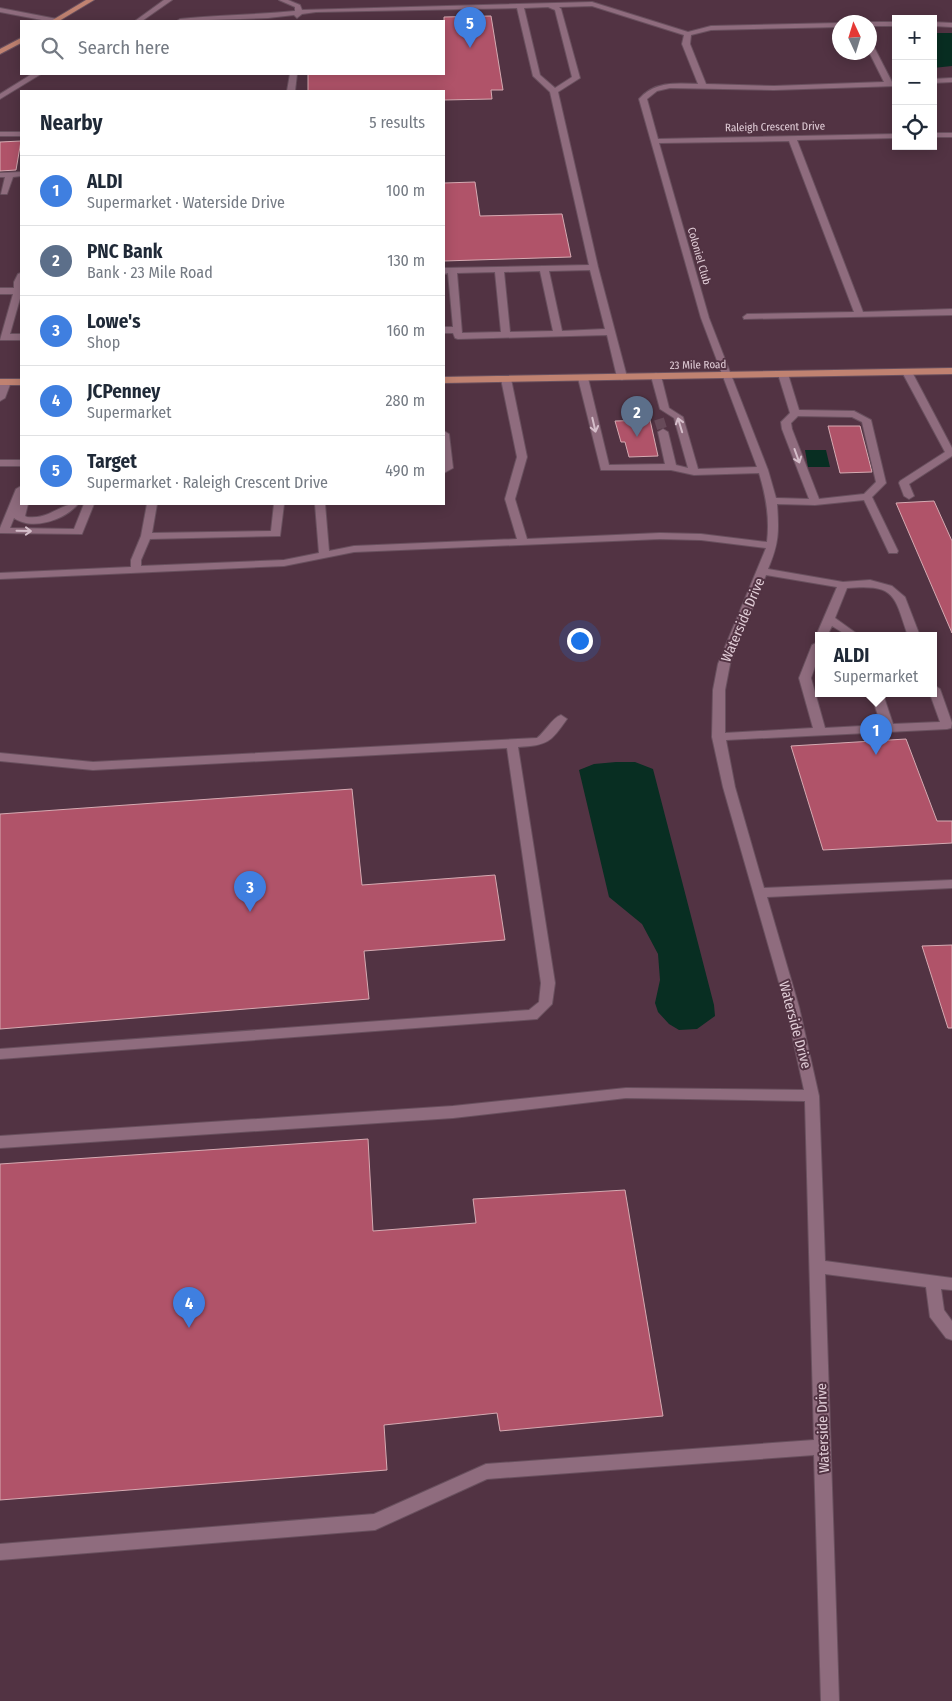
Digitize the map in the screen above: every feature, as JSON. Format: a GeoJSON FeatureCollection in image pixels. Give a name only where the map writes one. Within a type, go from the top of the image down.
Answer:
{"type":"FeatureCollection","features":[{"type":"Feature","properties":{"kind":"main road"},"geometry":{"type":"LineString","coordinates":[[57,20],[91,0]]}},
{"type":"Feature","properties":{"kind":"main road"},"geometry":{"type":"LineString","coordinates":[[0,52],[20,41]]}},
{"type":"Feature","properties":{"kind":"main road","name":"23 Mile Road"},"geometry":{"type":"LineString","coordinates":[[445,380],[952,371]]}},
{"type":"Feature","properties":{"kind":"main road"},"geometry":{"type":"LineString","coordinates":[[3,382],[20,382]]}},
{"type":"Feature","properties":{"kind":"street"},"geometry":{"type":"LineString","coordinates":[[140,20],[170,0]]}},
{"type":"Feature","properties":{"kind":"street"},"geometry":{"type":"LineString","coordinates":[[282,0],[298,6],[299,12],[296,20]]}},
{"type":"Feature","properties":{"kind":"street"},"geometry":{"type":"LineString","coordinates":[[199,20],[268,16],[316,10],[425,4],[520,6],[592,4],[688,34],[711,28],[832,25]]}},
{"type":"Feature","properties":{"kind":"street"},"geometry":{"type":"LineString","coordinates":[[549,5],[558,9],[576,78],[554,91]]}},
{"type":"Feature","properties":{"kind":"street"},"geometry":{"type":"LineString","coordinates":[[520,6],[537,76],[554,91],[594,267],[622,377]]}},
{"type":"Feature","properties":{"kind":"street"},"geometry":{"type":"LineString","coordinates":[[0,10],[50,20]]}},
{"type":"Feature","properties":{"kind":"street"},"geometry":{"type":"LineString","coordinates":[[877,24],[892,24]]}},
{"type":"Feature","properties":{"kind":"street"},"geometry":{"type":"LineString","coordinates":[[937,24],[952,25]]}},
{"type":"Feature","properties":{"kind":"street"},"geometry":{"type":"LineString","coordinates":[[688,34],[686,44],[703,86]]}},
{"type":"Feature","properties":{"kind":"street"},"geometry":{"type":"LineString","coordinates":[[877,59],[892,84]]}},
{"type":"Feature","properties":{"kind":"street"},"geometry":{"type":"LineString","coordinates":[[0,97],[36,75]]}},
{"type":"Feature","properties":{"kind":"street"},"geometry":{"type":"LineString","coordinates":[[291,90],[293,75]]}},
{"type":"Feature","properties":{"kind":"street"},"geometry":{"type":"LineString","coordinates":[[937,81],[952,80]]}},
{"type":"Feature","properties":{"kind":"street","name":"Coloniel Club"},"geometry":{"type":"LineString","coordinates":[[728,375],[705,318],[643,99],[647,93],[657,88],[703,86],[774,88],[892,84]]}},
{"type":"Feature","properties":{"kind":"street"},"geometry":{"type":"LineString","coordinates":[[0,134],[20,134]]}},
{"type":"Feature","properties":{"kind":"street"},"geometry":{"type":"LineString","coordinates":[[937,135],[952,135]]}},
{"type":"Feature","properties":{"kind":"street","name":"Raleigh Crescent Drive"},"geometry":{"type":"LineString","coordinates":[[655,141],[892,136]]}},
{"type":"Feature","properties":{"kind":"street"},"geometry":{"type":"LineString","coordinates":[[792,138],[859,314]]}},
{"type":"Feature","properties":{"kind":"street"},"geometry":{"type":"LineString","coordinates":[[0,175],[20,174]]}},
{"type":"Feature","properties":{"kind":"street"},"geometry":{"type":"LineString","coordinates":[[4,192],[10,175]]}},
{"type":"Feature","properties":{"kind":"street"},"geometry":{"type":"LineString","coordinates":[[594,267],[448,271],[458,336],[612,332]]}},
{"type":"Feature","properties":{"kind":"street"},"geometry":{"type":"LineString","coordinates":[[544,268],[558,334]]}},
{"type":"Feature","properties":{"kind":"street"},"geometry":{"type":"LineString","coordinates":[[499,270],[506,334]]}},
{"type":"Feature","properties":{"kind":"street"},"geometry":{"type":"LineString","coordinates":[[20,278],[18,291],[3,337],[20,337]]}},
{"type":"Feature","properties":{"kind":"street"},"geometry":{"type":"LineString","coordinates":[[0,291],[18,291]]}},
{"type":"Feature","properties":{"kind":"street"},"geometry":{"type":"LineString","coordinates":[[747,317],[952,312]]}},
{"type":"Feature","properties":{"kind":"street"},"geometry":{"type":"LineString","coordinates":[[445,330],[457,330]]}},
{"type":"Feature","properties":{"kind":"street"},"geometry":{"type":"LineString","coordinates":[[907,372],[951,455],[904,483],[909,496]]}},
{"type":"Feature","properties":{"kind":"street"},"geometry":{"type":"LineString","coordinates":[[783,374],[795,413]]}},
{"type":"Feature","properties":{"kind":"street","name":"Waterside Drive"},"geometry":{"type":"LineString","coordinates":[[728,375],[763,470],[772,501],[774,522],[772,546],[724,664],[716,702],[718,737],[805,1061],[812,1096],[824,1447],[830,1701]]}},
{"type":"Feature","properties":{"kind":"street"},"geometry":{"type":"LineString","coordinates":[[656,376],[665,409],[678,417],[694,472]]}},
{"type":"Feature","properties":{"kind":"street"},"geometry":{"type":"LineString","coordinates":[[583,378],[605,468],[671,467],[694,472],[763,470]]}},
{"type":"Feature","properties":{"kind":"street"},"geometry":{"type":"LineString","coordinates":[[506,379],[522,457],[510,498],[523,542]]}},
{"type":"Feature","properties":{"kind":"street"},"geometry":{"type":"LineString","coordinates":[[0,398],[3,382]]}},
{"type":"Feature","properties":{"kind":"street"},"geometry":{"type":"LineString","coordinates":[[659,420],[658,415],[665,409]]}},
{"type":"Feature","properties":{"kind":"street"},"geometry":{"type":"LineString","coordinates":[[815,502],[809,481],[802,469],[787,429],[786,422],[795,413],[854,414],[866,420],[881,483],[872,490],[867,498]]}},
{"type":"Feature","properties":{"kind":"street"},"geometry":{"type":"LineString","coordinates":[[663,432],[671,467]]}},
{"type":"Feature","properties":{"kind":"street"},"geometry":{"type":"LineString","coordinates":[[940,435],[952,435]]}},
{"type":"Feature","properties":{"kind":"street"},"geometry":{"type":"LineString","coordinates":[[445,442],[448,468],[445,470]]}},
{"type":"Feature","properties":{"kind":"street"},"geometry":{"type":"LineString","coordinates":[[0,463],[20,464]]}},
{"type":"Feature","properties":{"kind":"street"},"geometry":{"type":"LineString","coordinates":[[20,493],[4,531],[78,532],[89,505]]}},
{"type":"Feature","properties":{"kind":"street"},"geometry":{"type":"LineString","coordinates":[[772,501],[815,502],[867,498]]}},
{"type":"Feature","properties":{"kind":"street"},"geometry":{"type":"LineString","coordinates":[[867,498],[893,552]]}},
{"type":"Feature","properties":{"kind":"street"},"geometry":{"type":"LineString","coordinates":[[23,505],[19,517],[28,520],[62,513],[72,505]]}},
{"type":"Feature","properties":{"kind":"street"},"geometry":{"type":"LineString","coordinates":[[136,568],[136,560],[146,536],[152,505]]}},
{"type":"Feature","properties":{"kind":"street"},"geometry":{"type":"LineString","coordinates":[[146,536],[276,534],[278,505]]}},
{"type":"Feature","properties":{"kind":"street"},"geometry":{"type":"LineString","coordinates":[[320,505],[324,555]]}},
{"type":"Feature","properties":{"kind":"street"},"geometry":{"type":"LineString","coordinates":[[0,576],[136,568],[284,563],[354,549],[679,535],[772,546]]}},
{"type":"Feature","properties":{"kind":"street"},"geometry":{"type":"LineString","coordinates":[[763,571],[843,585],[870,583],[888,588],[900,597],[913,632]]}},
{"type":"Feature","properties":{"kind":"street"},"geometry":{"type":"LineString","coordinates":[[824,632],[843,585]]}},
{"type":"Feature","properties":{"kind":"street"},"geometry":{"type":"LineString","coordinates":[[829,619],[849,632]]}},
{"type":"Feature","properties":{"kind":"street"},"geometry":{"type":"LineString","coordinates":[[815,653],[805,678],[820,732]]}},
{"type":"Feature","properties":{"kind":"street"},"geometry":{"type":"LineString","coordinates":[[878,697],[888,728]]}},
{"type":"Feature","properties":{"kind":"street"},"geometry":{"type":"LineString","coordinates":[[718,737],[947,725],[937,697]]}},
{"type":"Feature","properties":{"kind":"street"},"geometry":{"type":"LineString","coordinates":[[0,757],[93,766],[540,742],[549,735],[561,719]]}},
{"type":"Feature","properties":{"kind":"street"},"geometry":{"type":"LineString","coordinates":[[0,1054],[532,1014],[545,1004],[548,984],[512,743]]}},
{"type":"Feature","properties":{"kind":"street"},"geometry":{"type":"LineString","coordinates":[[760,893],[952,884]]}},
{"type":"Feature","properties":{"kind":"street"},"geometry":{"type":"LineString","coordinates":[[0,1142],[453,1112],[626,1093],[812,1096]]}},
{"type":"Feature","properties":{"kind":"street"},"geometry":{"type":"LineString","coordinates":[[818,1267],[952,1284]]}},
{"type":"Feature","properties":{"kind":"street"},"geometry":{"type":"LineString","coordinates":[[933,1281],[936,1312],[952,1333]]}},
{"type":"Feature","properties":{"kind":"street"},"geometry":{"type":"LineString","coordinates":[[0,1552],[374,1522],[486,1472],[824,1447]]}},
{"type":"Feature","properties":{"kind":"shaded area"},"geometry":{"type":"Polygon","coordinates":[[[937,33],[952,33],[952,66],[937,68],[937,33]]]}},
{"type":"Feature","properties":{"kind":"shaded area"},"geometry":{"type":"Polygon","coordinates":[[[805,450],[826,450],[830,467],[808,467],[805,450]]]}},
{"type":"Feature","properties":{"kind":"shaded area"},"geometry":{"type":"Polygon","coordinates":[[[635,762],[653,769],[714,1005],[715,1016],[697,1029],[679,1030],[669,1024],[658,1012],[655,1003],[660,980],[658,954],[642,924],[609,897],[579,770],[594,764],[635,762]]]}},
{"type":"Feature","properties":{"kind":"building"},"geometry":{"type":"Polygon","coordinates":[[[491,16],[503,90],[491,90],[492,99],[445,100],[445,90],[308,90],[308,75],[445,75],[444,17],[491,16]]]}},
{"type":"Feature","properties":{"kind":"building"},"geometry":{"type":"Polygon","coordinates":[[[20,141],[16,170],[0,171],[0,142],[20,141]]]}},
{"type":"Feature","properties":{"kind":"building"},"geometry":{"type":"Polygon","coordinates":[[[475,182],[480,216],[562,214],[571,257],[445,261],[445,183],[475,182]]]}},
{"type":"Feature","properties":{"kind":"building"},"geometry":{"type":"Polygon","coordinates":[[[650,420],[658,456],[629,457],[625,442],[621,442],[615,421],[650,420]]]}},
{"type":"Feature","properties":{"kind":"building"},"geometry":{"type":"Polygon","coordinates":[[[828,426],[860,426],[872,472],[840,473],[828,426]]]}},
{"type":"Feature","properties":{"kind":"building"},"geometry":{"type":"Polygon","coordinates":[[[934,501],[952,541],[952,633],[896,503],[934,501]]]}},
{"type":"Feature","properties":{"kind":"building"},"geometry":{"type":"Polygon","coordinates":[[[906,739],[937,821],[952,821],[952,843],[823,850],[791,746],[906,739]]]}},
{"type":"Feature","properties":{"kind":"building"},"geometry":{"type":"Polygon","coordinates":[[[352,789],[362,885],[495,875],[505,940],[364,951],[369,999],[0,1029],[0,814],[352,789]]]}},
{"type":"Feature","properties":{"kind":"building"},"geometry":{"type":"Polygon","coordinates":[[[952,945],[952,1028],[948,1028],[922,946],[952,945]]]}},
{"type":"Feature","properties":{"kind":"building"},"geometry":{"type":"Polygon","coordinates":[[[368,1139],[373,1231],[476,1223],[473,1199],[625,1190],[663,1416],[500,1431],[497,1413],[384,1425],[387,1470],[0,1500],[0,1164],[368,1139]]]}},
{"type":"Feature","properties":{"kind":"tunnel"},"geometry":{"type":"LineString","coordinates":[[659,419],[663,432]]}},
{"type":"Feature","properties":{"kind":"place","name":"Target"},"geometry":{"type":"Point","coordinates":[470,48]}},
{"type":"Feature","properties":{"kind":"place","name":"PNC Bank"},"geometry":{"type":"Point","coordinates":[637,437]}},
{"type":"Feature","properties":{"kind":"place","name":"ALDI"},"geometry":{"type":"Point","coordinates":[876,755]}},
{"type":"Feature","properties":{"kind":"place","name":"Lowe's"},"geometry":{"type":"Point","coordinates":[250,912]}},
{"type":"Feature","properties":{"kind":"place","name":"JCPenney"},"geometry":{"type":"Point","coordinates":[189,1328]}}]}
